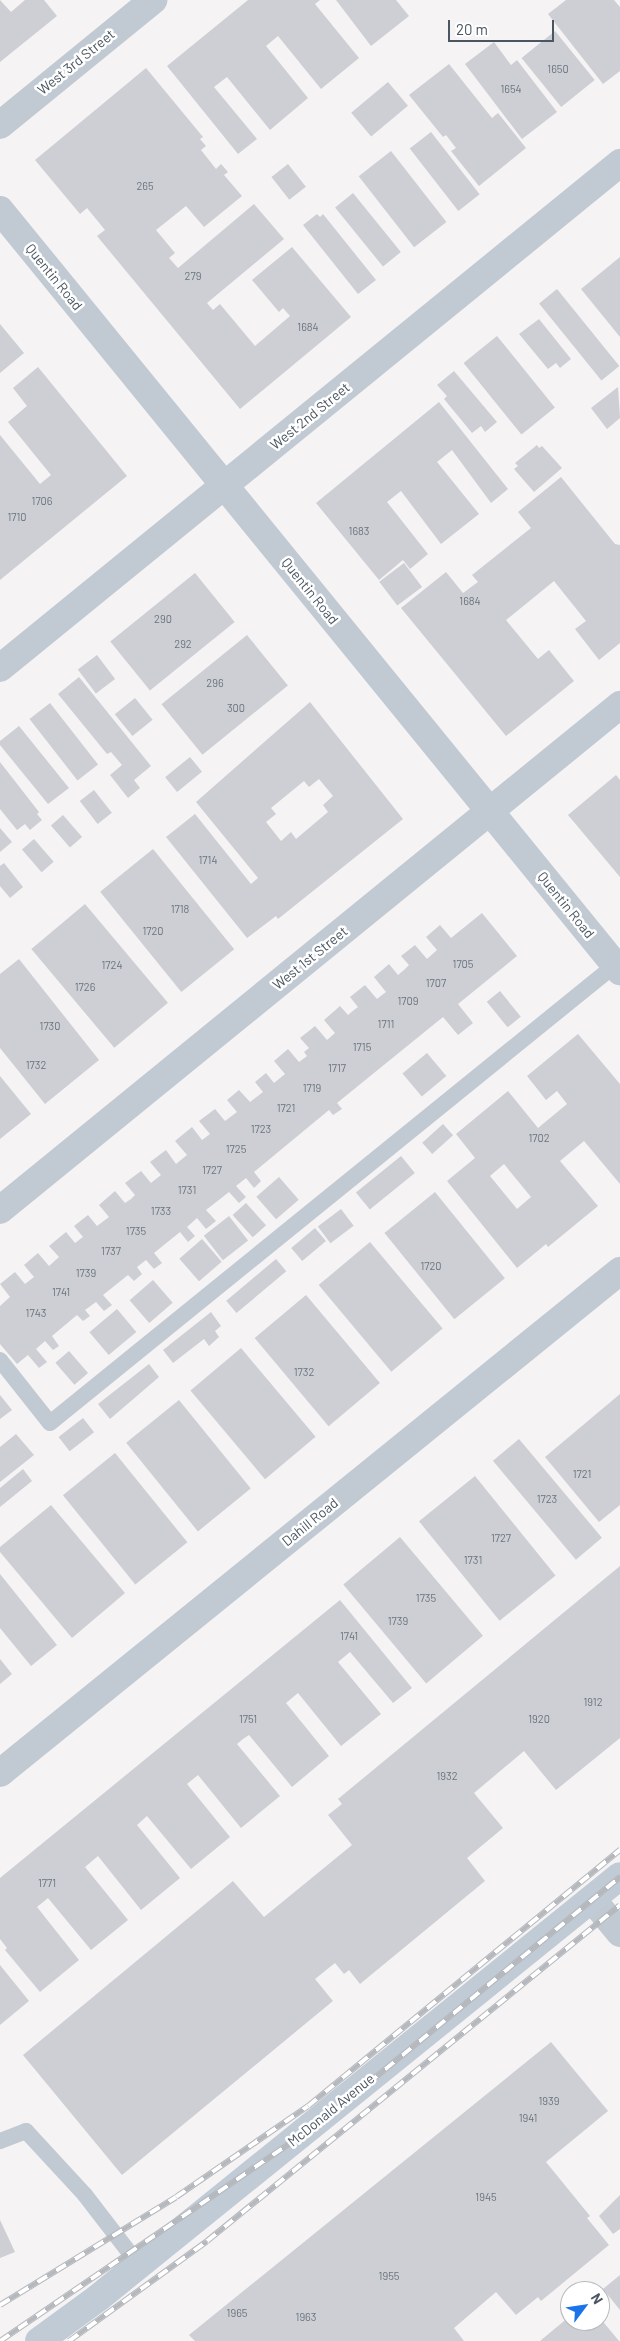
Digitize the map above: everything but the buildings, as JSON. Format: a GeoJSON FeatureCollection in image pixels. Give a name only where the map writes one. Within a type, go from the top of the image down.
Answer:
{"type":"FeatureCollection","features":[{"type":"Feature","properties":{"kind":"main road","name":"McDonald Avenue"},"geometry":{"type":"LineString","coordinates":[[39,2341],[139,2265],[620,1876]]}},
{"type":"Feature","properties":{"kind":"street","name":"West 3rd Street"},"geometry":{"type":"LineString","coordinates":[[0,125],[153,0]]}},
{"type":"Feature","properties":{"kind":"street","name":"West 2nd Street"},"geometry":{"type":"LineString","coordinates":[[0,668],[620,163]]}},
{"type":"Feature","properties":{"kind":"street","name":"Quentin Road"},"geometry":{"type":"LineString","coordinates":[[0,210],[617,968]]}},
{"type":"Feature","properties":{"kind":"street","name":"West 1st Street"},"geometry":{"type":"LineString","coordinates":[[0,1210],[620,705]]}},
{"type":"Feature","properties":{"kind":"street","name":"Dahill Road"},"geometry":{"type":"LineString","coordinates":[[0,1773],[620,1271]]}},
{"type":"Feature","properties":{"kind":"street"},"geometry":{"type":"LineString","coordinates":[[592,1899],[620,1933]]}},
{"type":"Feature","properties":{"kind":"lane"},"geometry":{"type":"LineString","coordinates":[[0,1360],[50,1422],[617,968]]}},
{"type":"Feature","properties":{"kind":"lane"},"geometry":{"type":"LineString","coordinates":[[0,2141],[26,2131],[84,2195],[139,2265]]}},
{"type":"Feature","properties":{"kind":"railway"},"geometry":{"type":"LineString","coordinates":[[0,2305],[176,2197],[308,2106],[620,1850]]}},
{"type":"Feature","properties":{"kind":"railway"},"geometry":{"type":"LineString","coordinates":[[0,2341],[317,2125],[620,1877]]}},
{"type":"Feature","properties":{"kind":"railway"},"geometry":{"type":"LineString","coordinates":[[69,2341],[207,2241],[620,1905]]}}]}
